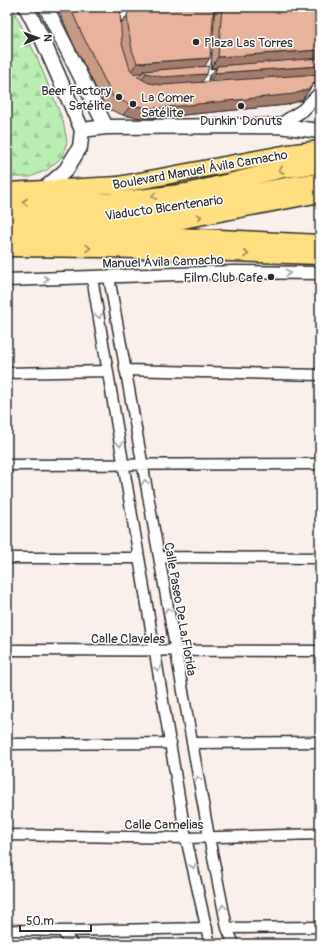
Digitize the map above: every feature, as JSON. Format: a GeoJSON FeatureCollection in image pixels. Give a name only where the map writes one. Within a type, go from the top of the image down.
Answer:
{"type":"FeatureCollection","features":[{"type":"Feature","properties":{"kind":"highway","name":"Viaducto Bicentenario"},"geometry":{"type":"LineString","coordinates":[[7,219],[118,216],[190,205],[296,185],[320,183]]}},
{"type":"Feature","properties":{"kind":"highway"},"geometry":{"type":"LineString","coordinates":[[68,234],[119,239],[178,237],[320,244]]}},
{"type":"Feature","properties":{"kind":"main road"},"geometry":{"type":"LineString","coordinates":[[26,7],[40,34],[82,130],[80,147],[66,170],[43,190]]}},
{"type":"Feature","properties":{"kind":"main road"},"geometry":{"type":"LineString","coordinates":[[46,7],[106,127]]}},
{"type":"Feature","properties":{"kind":"main road"},"geometry":{"type":"LineString","coordinates":[[82,130],[106,127],[278,126],[320,132]]}},
{"type":"Feature","properties":{"kind":"main road","name":"Boulevard Manuel Ávila Camacho"},"geometry":{"type":"LineString","coordinates":[[7,191],[118,185],[288,153],[320,149]]}},
{"type":"Feature","properties":{"kind":"main road","name":"Boulevard Manuel Ávila Camacho"},"geometry":{"type":"LineString","coordinates":[[7,202],[115,201],[187,192],[284,169],[320,165]]}},
{"type":"Feature","properties":{"kind":"main road"},"geometry":{"type":"LineString","coordinates":[[7,234],[68,234],[162,224],[320,194]]}},
{"type":"Feature","properties":{"kind":"main road"},"geometry":{"type":"LineString","coordinates":[[7,248],[95,248],[320,256]]}},
{"type":"Feature","properties":{"kind":"street"},"geometry":{"type":"LineString","coordinates":[[278,126],[302,110],[320,93]]}},
{"type":"Feature","properties":{"kind":"street","name":"Manuel Ávila Camacho"},"geometry":{"type":"LineString","coordinates":[[7,280],[234,272],[320,273]]}},
{"type":"Feature","properties":{"kind":"street"},"geometry":{"type":"LineString","coordinates":[[92,277],[186,838],[210,944]]}},
{"type":"Feature","properties":{"kind":"street","name":"Calle Paseo De La Florida"},"geometry":{"type":"LineString","coordinates":[[109,277],[209,837],[227,928],[234,944]]}},
{"type":"Feature","properties":{"kind":"street"},"geometry":{"type":"LineString","coordinates":[[125,370],[320,375]]}},
{"type":"Feature","properties":{"kind":"street"},"geometry":{"type":"LineString","coordinates":[[7,373],[108,371]]}},
{"type":"Feature","properties":{"kind":"street"},"geometry":{"type":"LineString","coordinates":[[7,465],[320,464]]}},
{"type":"Feature","properties":{"kind":"street"},"geometry":{"type":"LineString","coordinates":[[159,557],[320,558]]}},
{"type":"Feature","properties":{"kind":"street"},"geometry":{"type":"LineString","coordinates":[[7,558],[140,558]]}},
{"type":"Feature","properties":{"kind":"street","name":"Calle Claveles"},"geometry":{"type":"LineString","coordinates":[[7,650],[320,651]]}},
{"type":"Feature","properties":{"kind":"street"},"geometry":{"type":"LineString","coordinates":[[192,743],[320,742]]}},
{"type":"Feature","properties":{"kind":"street"},"geometry":{"type":"LineString","coordinates":[[7,744],[171,743]]}},
{"type":"Feature","properties":{"kind":"street","name":"Calle Camelias"},"geometry":{"type":"LineString","coordinates":[[7,835],[186,838],[320,834]]}},
{"type":"Feature","properties":{"kind":"street"},"geometry":{"type":"LineString","coordinates":[[227,928],[320,927]]}},
{"type":"Feature","properties":{"kind":"street"},"geometry":{"type":"LineString","coordinates":[[7,930],[62,931],[206,928]]}},
{"type":"Feature","properties":{"kind":"street"},"geometry":{"type":"LineString","coordinates":[[62,931],[72,944]]}},
{"type":"Feature","properties":{"kind":"lane"},"geometry":{"type":"LineString","coordinates":[[116,29],[116,24],[121,15],[131,11],[138,11]]}},
{"type":"Feature","properties":{"kind":"lane"},"geometry":{"type":"LineString","coordinates":[[314,64],[318,58],[318,41]]}},
{"type":"Feature","properties":{"kind":"lane"},"geometry":{"type":"LineString","coordinates":[[203,88],[207,72],[209,51]]}},
{"type":"Feature","properties":{"kind":"lane"},"geometry":{"type":"LineString","coordinates":[[192,73],[222,71]]}},
{"type":"Feature","properties":{"kind":"lane"},"geometry":{"type":"LineString","coordinates":[[305,81],[320,80]]}},
{"type":"Feature","properties":{"kind":"lane"},"geometry":{"type":"LineString","coordinates":[[196,88],[211,87]]}},
{"type":"Feature","properties":{"kind":"green space"},"geometry":{"type":"Polygon","coordinates":[[[7,7],[12,7],[38,60],[63,121],[67,142],[62,157],[47,170],[30,177],[7,177],[7,7]]]}},
{"type":"Feature","properties":{"kind":"building"},"geometry":{"type":"Polygon","coordinates":[[[70,7],[123,7],[120,13],[122,43],[130,69],[138,77],[149,83],[162,85],[320,75],[309,89],[294,94],[160,108],[148,108],[131,105],[113,97],[70,7]]]}},
{"type":"Feature","properties":{"kind":"building"},"geometry":{"type":"Polygon","coordinates":[[[214,7],[210,58],[137,63],[132,50],[127,15],[132,8],[214,7]]]}},
{"type":"Feature","properties":{"kind":"building"},"geometry":{"type":"Polygon","coordinates":[[[222,7],[320,7],[320,50],[218,57],[222,7]]]}},
{"type":"Feature","properties":{"kind":"building"},"geometry":{"type":"Polygon","coordinates":[[[320,58],[320,66],[215,73],[217,66],[320,58]]]}},
{"type":"Feature","properties":{"kind":"building"},"geometry":{"type":"Polygon","coordinates":[[[209,66],[207,74],[162,77],[143,71],[209,66]]]}},
{"type":"Feature","properties":{"kind":"place","name":"Plaza Las Torres"},"geometry":{"type":"Point","coordinates":[196,42]}},
{"type":"Feature","properties":{"kind":"place","name":"Beer Factory Satélite"},"geometry":{"type":"Point","coordinates":[119,97]}},
{"type":"Feature","properties":{"kind":"place","name":"La Comer Satélite"},"geometry":{"type":"Point","coordinates":[133,104]}},
{"type":"Feature","properties":{"kind":"place","name":"Dunkin' Donuts"},"geometry":{"type":"Point","coordinates":[241,106]}},
{"type":"Feature","properties":{"kind":"place","name":"Film Club Cafe"},"geometry":{"type":"Point","coordinates":[271,277]}}]}
